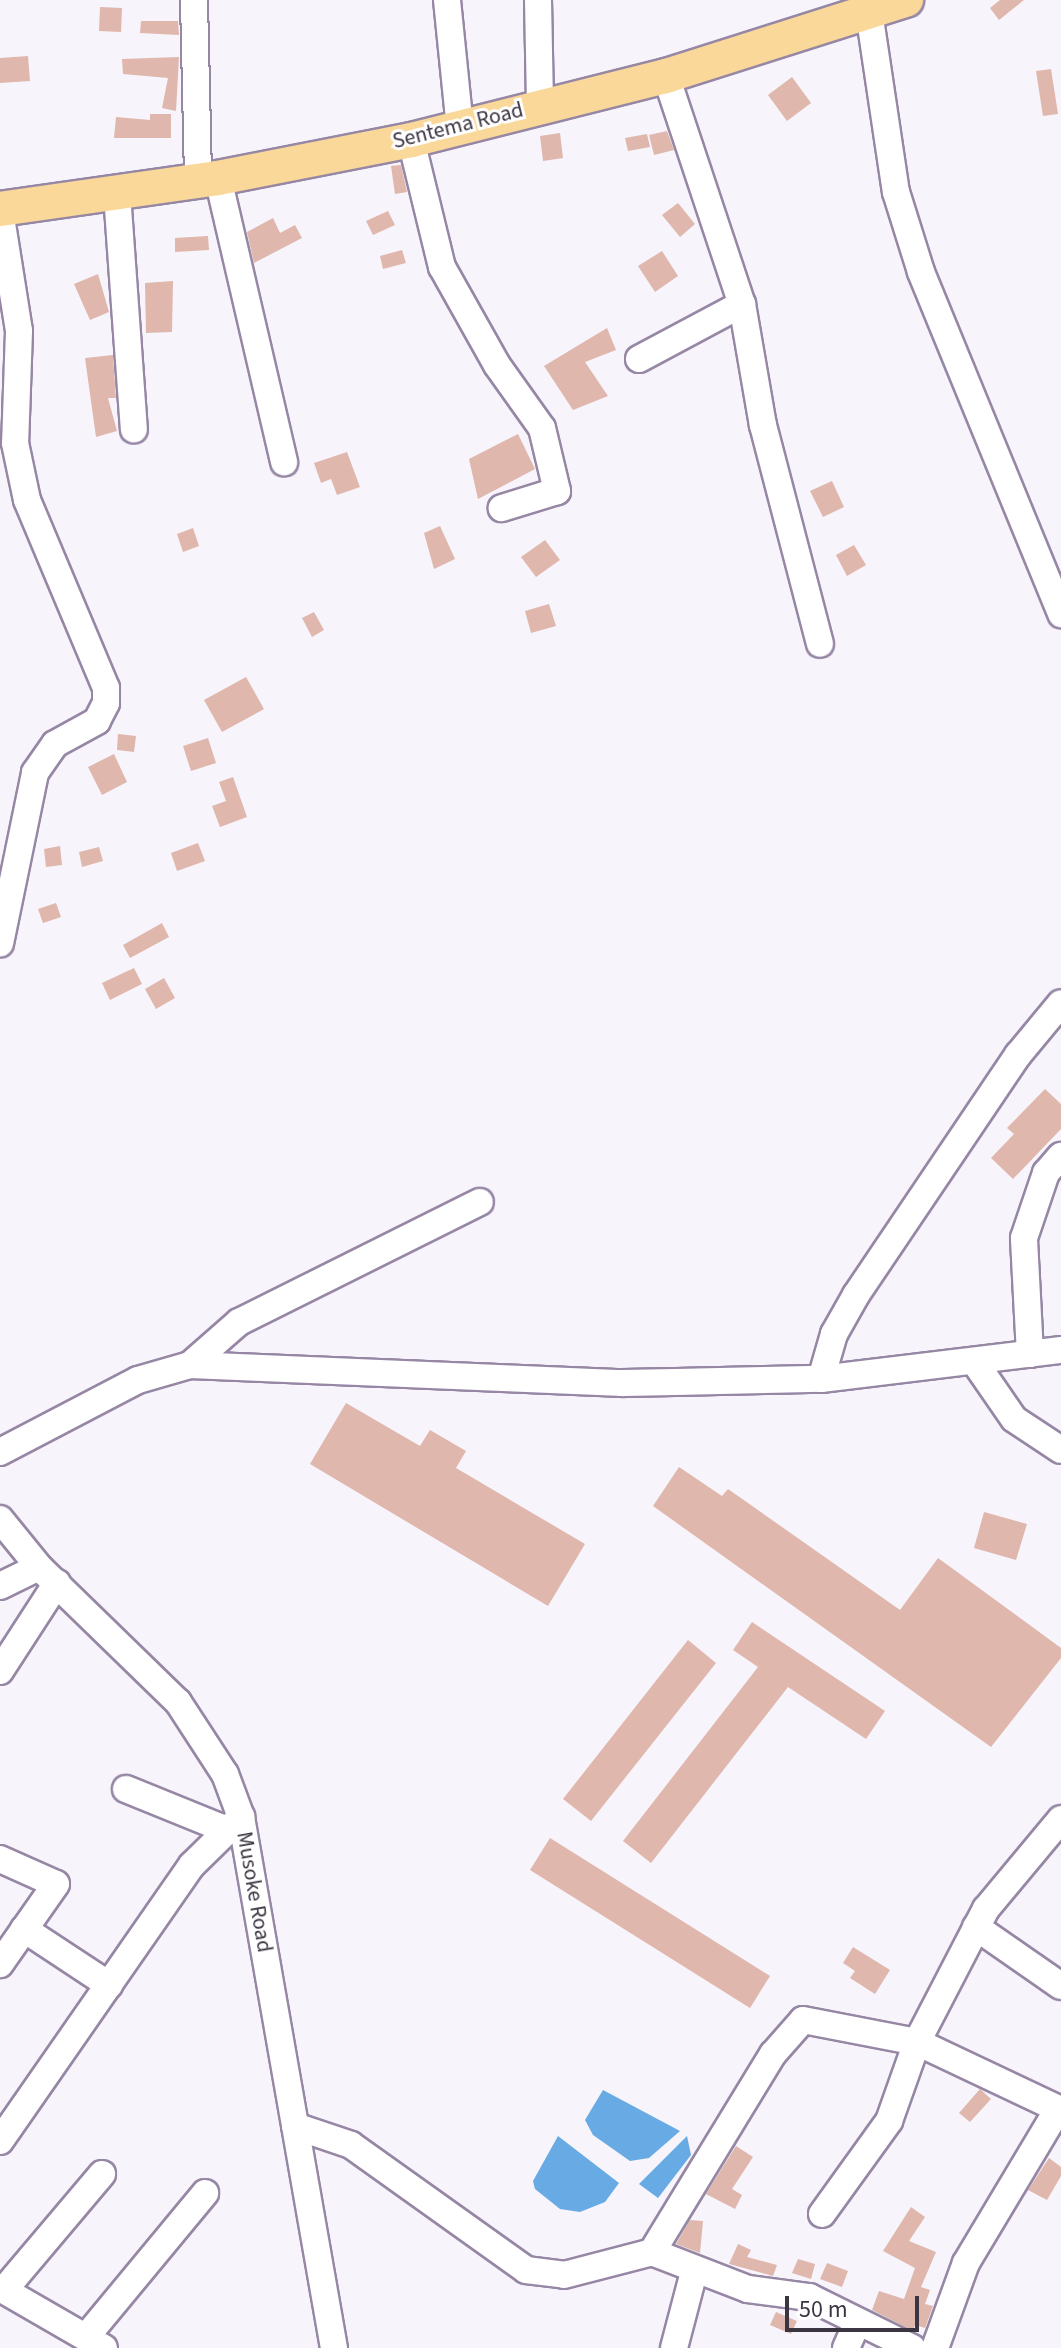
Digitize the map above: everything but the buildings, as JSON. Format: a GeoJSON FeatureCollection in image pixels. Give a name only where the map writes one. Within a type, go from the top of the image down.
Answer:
{"type":"FeatureCollection","features":[{"type":"Feature","properties":{"kind":"main road","name":"Sentema Road"},"geometry":{"type":"LineString","coordinates":[[0,210],[208,180],[411,140],[540,105],[666,76],[906,0]]}},
{"type":"Feature","properties":{"kind":"street"},"geometry":{"type":"LineString","coordinates":[[194,0],[208,180],[284,462]]}},
{"type":"Feature","properties":{"kind":"street"},"geometry":{"type":"LineString","coordinates":[[447,0],[460,127]]}},
{"type":"Feature","properties":{"kind":"street"},"geometry":{"type":"LineString","coordinates":[[538,0],[540,105]]}},
{"type":"Feature","properties":{"kind":"street"},"geometry":{"type":"LineString","coordinates":[[869,12],[896,192],[921,272],[1061,614]]}},
{"type":"Feature","properties":{"kind":"street"},"geometry":{"type":"LineString","coordinates":[[666,76],[742,304],[763,425],[820,644]]}},
{"type":"Feature","properties":{"kind":"street"},"geometry":{"type":"LineString","coordinates":[[411,140],[442,267],[497,365],[542,428],[557,491],[502,508]]}},
{"type":"Feature","properties":{"kind":"street"},"geometry":{"type":"LineString","coordinates":[[117,194],[134,429]]}},
{"type":"Feature","properties":{"kind":"street"},"geometry":{"type":"LineString","coordinates":[[0,210],[19,331],[15,443],[27,500],[106,688],[106,703],[97,721],[55,744],[35,773],[0,943]]}},
{"type":"Feature","properties":{"kind":"street"},"geometry":{"type":"LineString","coordinates":[[639,359],[742,304]]}},
{"type":"Feature","properties":{"kind":"street"},"geometry":{"type":"LineString","coordinates":[[821,1379],[834,1334],[856,1295],[1018,1055],[1061,1003]]}},
{"type":"Feature","properties":{"kind":"street"},"geometry":{"type":"LineString","coordinates":[[1030,1354],[1024,1238],[1046,1173],[1061,1156]]}},
{"type":"Feature","properties":{"kind":"street"},"geometry":{"type":"LineString","coordinates":[[190,1365],[239,1322],[480,1202]]}},
{"type":"Feature","properties":{"kind":"street"},"geometry":{"type":"LineString","coordinates":[[0,1452],[138,1380],[190,1365],[623,1383],[821,1379],[1061,1350]]}},
{"type":"Feature","properties":{"kind":"street"},"geometry":{"type":"LineString","coordinates":[[974,1361],[1014,1419],[1061,1450]]}},
{"type":"Feature","properties":{"kind":"street","name":"Musoke Road"},"geometry":{"type":"LineString","coordinates":[[0,1519],[48,1575],[178,1702],[225,1774],[295,2126],[334,2348]]}},
{"type":"Feature","properties":{"kind":"street"},"geometry":{"type":"LineString","coordinates":[[0,1586],[48,1575]]}},
{"type":"Feature","properties":{"kind":"street"},"geometry":{"type":"LineString","coordinates":[[0,1671],[48,1575]]}},
{"type":"Feature","properties":{"kind":"street"},"geometry":{"type":"LineString","coordinates":[[0,2141],[192,1865],[234,1824],[126,1789]]}},
{"type":"Feature","properties":{"kind":"street"},"geometry":{"type":"LineString","coordinates":[[822,2214],[889,2121],[917,2042],[976,1927],[1061,1819]]}},
{"type":"Feature","properties":{"kind":"street"},"geometry":{"type":"LineString","coordinates":[[0,1859],[56,1884],[0,1964]]}},
{"type":"Feature","properties":{"kind":"street"},"geometry":{"type":"LineString","coordinates":[[976,1927],[1061,1986]]}},
{"type":"Feature","properties":{"kind":"street"},"geometry":{"type":"LineString","coordinates":[[24,1929],[109,1985]]}},
{"type":"Feature","properties":{"kind":"street"},"geometry":{"type":"LineString","coordinates":[[652,2252],[773,2054],[803,2020],[917,2042],[1060,2109],[966,2263],[935,2348]]}},
{"type":"Feature","properties":{"kind":"street"},"geometry":{"type":"LineString","coordinates":[[295,2126],[351,2145],[526,2270],[564,2275],[652,2252],[694,2272],[748,2289],[809,2297],[912,2348]]}},
{"type":"Feature","properties":{"kind":"street"},"geometry":{"type":"LineString","coordinates":[[102,2174],[2,2289],[95,2343],[205,2193]]}},
{"type":"Feature","properties":{"kind":"street"},"geometry":{"type":"LineString","coordinates":[[674,2348],[694,2272]]}},
{"type":"Feature","properties":{"kind":"street"},"geometry":{"type":"LineString","coordinates":[[846,2348],[857,2323]]}},
{"type":"Feature","properties":{"kind":"water"},"geometry":{"type":"Polygon","coordinates":[[[603,2090],[680,2131],[649,2158],[630,2161],[593,2135],[585,2120],[603,2090]]]}},
{"type":"Feature","properties":{"kind":"water"},"geometry":{"type":"Polygon","coordinates":[[[558,2136],[619,2183],[605,2202],[580,2212],[560,2209],[535,2189],[533,2181],[558,2136]]]}},
{"type":"Feature","properties":{"kind":"water"},"geometry":{"type":"Polygon","coordinates":[[[687,2136],[691,2155],[658,2198],[639,2184],[687,2136]]]}}]}
